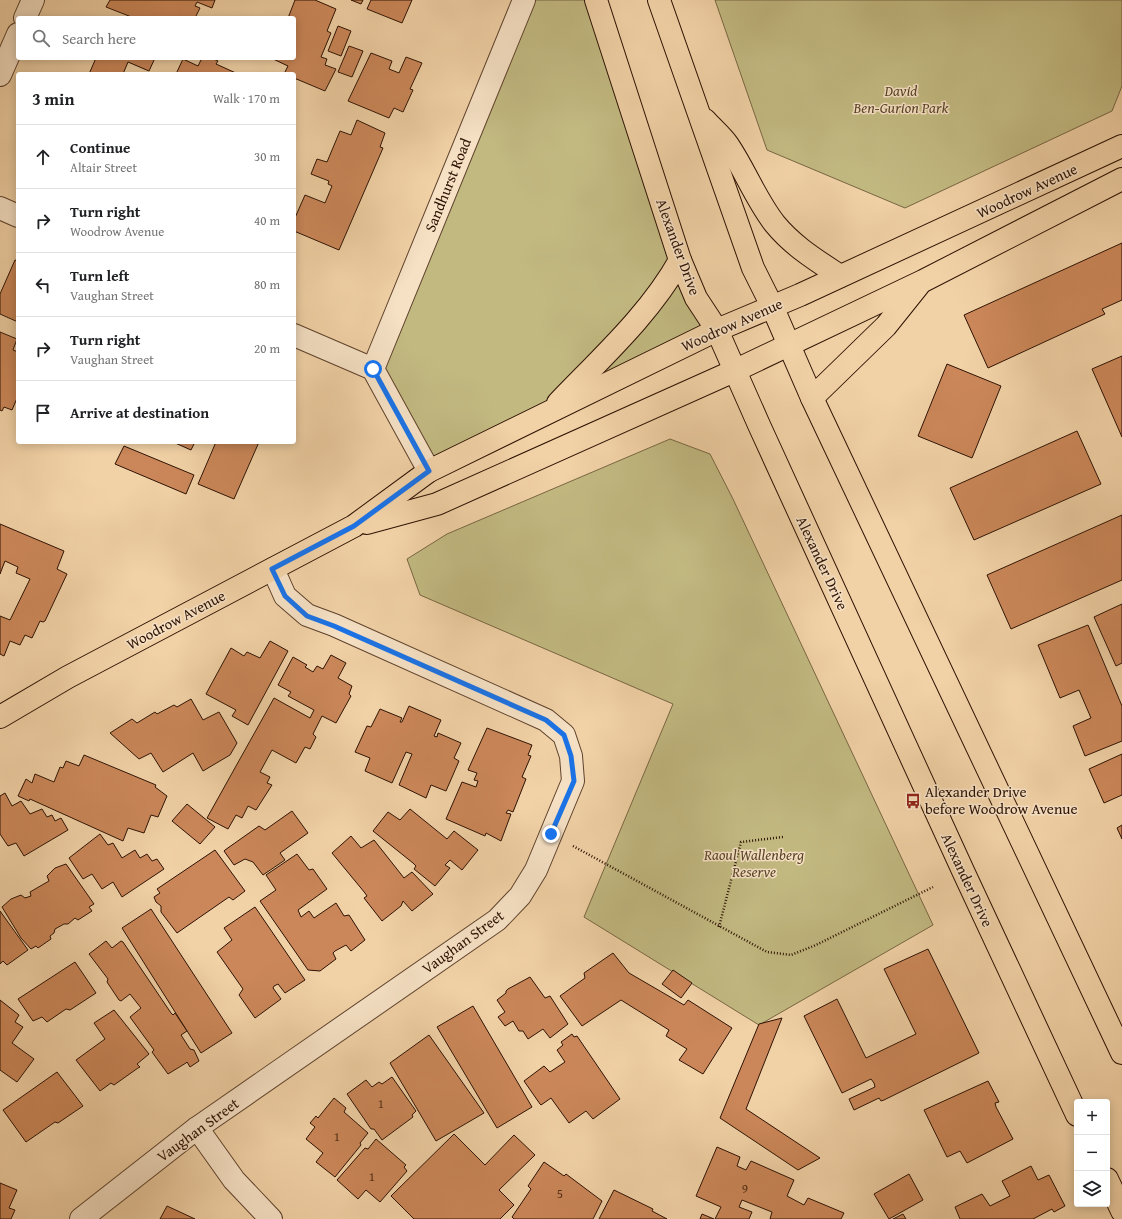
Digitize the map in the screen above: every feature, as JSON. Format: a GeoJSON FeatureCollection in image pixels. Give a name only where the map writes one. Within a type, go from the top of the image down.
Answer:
{"type":"FeatureCollection","features":[{"type":"Feature","properties":{"kind":"main road","name":"Alexander Drive"},"geometry":{"type":"LineString","coordinates":[[596,0],[680,260],[696,298],[717,330],[734,371],[964,873],[1074,1109]]}},
{"type":"Feature","properties":{"kind":"main road"},"geometry":{"type":"LineString","coordinates":[[659,0],[753,268],[772,306],[812,398],[1122,1053]]}},
{"type":"Feature","properties":{"kind":"main road"},"geometry":{"type":"LineString","coordinates":[[700,115],[728,144],[752,190],[783,233],[802,250],[840,276]]}},
{"type":"Feature","properties":{"kind":"main road","name":"Woodrow Avenue"},"geometry":{"type":"LineString","coordinates":[[0,717],[68,677],[354,526],[429,471],[717,330],[840,276],[1122,146]]}},
{"type":"Feature","properties":{"kind":"main road","name":"Woodrow Avenue"},"geometry":{"type":"LineString","coordinates":[[354,526],[437,504],[790,346],[923,281],[1122,178]]}},
{"type":"Feature","properties":{"kind":"main road"},"geometry":{"type":"LineString","coordinates":[[548,414],[646,309],[667,283],[680,260]]}},
{"type":"Feature","properties":{"kind":"main road"},"geometry":{"type":"LineString","coordinates":[[812,398],[886,326],[923,281]]}},
{"type":"Feature","properties":{"kind":"main road"},"geometry":{"type":"LineString","coordinates":[[1110,1185],[1122,1211]]}},
{"type":"Feature","properties":{"kind":"street"},"geometry":{"type":"LineString","coordinates":[[26,16],[33,0]]}},
{"type":"Feature","properties":{"kind":"street","name":"Sandhurst Road"},"geometry":{"type":"LineString","coordinates":[[373,369],[524,0]]}},
{"type":"Feature","properties":{"kind":"street"},"geometry":{"type":"LineString","coordinates":[[0,75],[16,39]]}},
{"type":"Feature","properties":{"kind":"street"},"geometry":{"type":"LineString","coordinates":[[0,208],[16,215]]}},
{"type":"Feature","properties":{"kind":"street"},"geometry":{"type":"LineString","coordinates":[[296,336],[373,369],[429,471]]}},
{"type":"Feature","properties":{"kind":"street","name":"Vaughan Street"},"geometry":{"type":"LineString","coordinates":[[81,1219],[197,1128],[497,920],[520,896],[536,870],[574,781],[571,756],[564,735],[546,720],[334,626],[307,616],[285,596],[272,569]]}},
{"type":"Feature","properties":{"kind":"street"},"geometry":{"type":"LineString","coordinates":[[197,1128],[234,1180],[271,1219]]}},
{"type":"Feature","properties":{"kind":"path"},"geometry":{"type":"LineString","coordinates":[[551,834],[767,952],[791,954],[816,945],[933,887]]}},
{"type":"Feature","properties":{"kind":"path"},"geometry":{"type":"LineString","coordinates":[[720,927],[741,842],[783,837]]}},
{"type":"Feature","properties":{"kind":"green space"},"geometry":{"type":"Polygon","coordinates":[[[524,0],[596,0],[717,330],[429,471],[373,369],[524,0]]]}},
{"type":"Feature","properties":{"kind":"green space","name":"David Ben-Gurion Park"},"geometry":{"type":"Polygon","coordinates":[[[715,0],[1122,0],[1122,86],[1112,111],[905,208],[767,150],[715,0]]]}},
{"type":"Feature","properties":{"kind":"green space","name":"Raoul Wallenberg Reserve"},"geometry":{"type":"Polygon","coordinates":[[[670,439],[710,454],[733,499],[933,925],[759,1025],[584,917],[673,704],[420,595],[407,559],[447,534],[670,439]]]}},
{"type":"Feature","properties":{"kind":"building"},"geometry":{"type":"Polygon","coordinates":[[[110,0],[215,0],[212,8],[197,2],[195,6],[200,8],[196,16],[129,16],[106,7],[110,0]]]}},
{"type":"Feature","properties":{"kind":"building"},"geometry":{"type":"Polygon","coordinates":[[[295,0],[315,0],[336,9],[327,31],[331,33],[321,57],[327,59],[325,65],[336,69],[325,91],[296,79],[296,72],[285,72],[288,66],[275,60],[296,60],[296,16],[289,16],[295,0]]]}},
{"type":"Feature","properties":{"kind":"building"},"geometry":{"type":"Polygon","coordinates":[[[351,0],[363,0],[361,4],[351,0]]]}},
{"type":"Feature","properties":{"kind":"building"},"geometry":{"type":"Polygon","coordinates":[[[371,0],[412,0],[402,23],[367,9],[371,0]]]}},
{"type":"Feature","properties":{"kind":"building"},"geometry":{"type":"Polygon","coordinates":[[[338,26],[351,31],[341,56],[328,51],[338,26]]]}},
{"type":"Feature","properties":{"kind":"building"},"geometry":{"type":"Polygon","coordinates":[[[349,46],[363,51],[352,77],[338,72],[349,46]]]}},
{"type":"Feature","properties":{"kind":"building"},"geometry":{"type":"Polygon","coordinates":[[[371,53],[392,61],[389,69],[399,73],[406,57],[422,63],[410,89],[413,90],[403,112],[394,108],[389,118],[348,101],[371,53]]]}},
{"type":"Feature","properties":{"kind":"building"},"geometry":{"type":"Polygon","coordinates":[[[95,60],[154,60],[149,71],[128,62],[124,72],[90,72],[95,60]]]}},
{"type":"Feature","properties":{"kind":"building"},"geometry":{"type":"Polygon","coordinates":[[[183,60],[198,66],[201,60],[216,60],[218,61],[216,64],[234,72],[177,72],[183,60]]]}},
{"type":"Feature","properties":{"kind":"building"},"geometry":{"type":"Polygon","coordinates":[[[357,120],[385,133],[380,147],[383,148],[339,250],[296,232],[296,215],[305,195],[325,203],[332,186],[328,184],[329,181],[311,174],[317,159],[327,162],[340,131],[351,135],[357,120]]]}},
{"type":"Feature","properties":{"kind":"building"},"geometry":{"type":"Polygon","coordinates":[[[1122,243],[1122,300],[1102,309],[1105,314],[988,368],[964,315],[1122,243]]]}},
{"type":"Feature","properties":{"kind":"building"},"geometry":{"type":"Polygon","coordinates":[[[16,260],[16,321],[0,314],[0,294],[16,260]]]}},
{"type":"Feature","properties":{"kind":"building"},"geometry":{"type":"Polygon","coordinates":[[[0,332],[16,339],[13,350],[16,351],[16,401],[12,410],[4,407],[2,411],[0,410],[0,332]]]}},
{"type":"Feature","properties":{"kind":"building"},"geometry":{"type":"Polygon","coordinates":[[[1122,356],[1122,437],[1092,369],[1122,356]]]}},
{"type":"Feature","properties":{"kind":"building"},"geometry":{"type":"Polygon","coordinates":[[[947,364],[1001,386],[972,458],[918,436],[947,364]]]}},
{"type":"Feature","properties":{"kind":"building"},"geometry":{"type":"Polygon","coordinates":[[[1077,431],[1101,484],[974,540],[950,488],[1077,431]]]}},
{"type":"Feature","properties":{"kind":"building"},"geometry":{"type":"Polygon","coordinates":[[[178,444],[194,444],[191,450],[178,444]]]}},
{"type":"Feature","properties":{"kind":"building"},"geometry":{"type":"Polygon","coordinates":[[[215,444],[258,444],[234,499],[198,484],[215,444]]]}},
{"type":"Feature","properties":{"kind":"building"},"geometry":{"type":"Polygon","coordinates":[[[124,446],[194,475],[186,494],[115,464],[124,446]]]}},
{"type":"Feature","properties":{"kind":"building"},"geometry":{"type":"Polygon","coordinates":[[[1122,515],[1122,580],[1011,629],[987,575],[1122,515]]]}},
{"type":"Feature","properties":{"kind":"building"},"geometry":{"type":"Polygon","coordinates":[[[0,524],[64,551],[57,569],[67,574],[45,621],[40,621],[32,638],[25,635],[20,645],[10,641],[4,656],[0,654],[0,616],[10,620],[30,579],[16,573],[18,567],[5,561],[0,574],[0,524]]]}},
{"type":"Feature","properties":{"kind":"building"},"geometry":{"type":"Polygon","coordinates":[[[1122,604],[1122,663],[1116,666],[1094,617],[1122,604]]]}},
{"type":"Feature","properties":{"kind":"building"},"geometry":{"type":"Polygon","coordinates":[[[1088,625],[1122,706],[1122,741],[1085,756],[1073,726],[1091,718],[1079,690],[1060,698],[1038,645],[1088,625]]]}},
{"type":"Feature","properties":{"kind":"building"},"geometry":{"type":"Polygon","coordinates":[[[270,641],[288,651],[248,725],[232,716],[236,710],[206,694],[231,648],[244,656],[247,652],[260,658],[270,641]]]}},
{"type":"Feature","properties":{"kind":"building"},"geometry":{"type":"Polygon","coordinates":[[[331,655],[346,663],[338,678],[352,686],[349,694],[351,696],[336,723],[322,716],[313,734],[316,737],[310,749],[305,747],[296,763],[272,750],[260,772],[270,777],[267,783],[272,785],[256,810],[248,806],[242,818],[236,815],[228,829],[207,818],[274,698],[310,718],[314,710],[288,696],[291,692],[278,685],[293,657],[307,665],[305,667],[313,672],[317,666],[323,669],[331,655]]]}},
{"type":"Feature","properties":{"kind":"building"},"geometry":{"type":"Polygon","coordinates":[[[191,699],[203,720],[219,712],[237,743],[230,755],[203,771],[193,753],[163,772],[151,753],[139,759],[110,733],[132,719],[137,723],[155,712],[157,714],[174,705],[177,707],[191,699]]]}},
{"type":"Feature","properties":{"kind":"building"},"geometry":{"type":"Polygon","coordinates":[[[409,706],[441,720],[434,736],[437,737],[438,733],[461,743],[454,758],[459,761],[446,791],[431,785],[426,798],[399,785],[412,754],[406,752],[392,783],[365,771],[370,758],[355,752],[367,726],[371,727],[380,709],[402,718],[400,722],[402,722],[409,706]]]}},
{"type":"Feature","properties":{"kind":"building"},"geometry":{"type":"Polygon","coordinates":[[[487,728],[532,745],[528,755],[531,756],[522,777],[526,779],[513,812],[508,810],[506,813],[511,814],[501,841],[486,833],[485,836],[446,819],[462,782],[476,787],[478,781],[474,780],[477,773],[468,770],[487,728]]]}},
{"type":"Feature","properties":{"kind":"building"},"geometry":{"type":"Polygon","coordinates":[[[1122,754],[1122,795],[1104,803],[1089,769],[1122,754]]]}},
{"type":"Feature","properties":{"kind":"building"},"geometry":{"type":"Polygon","coordinates":[[[84,755],[156,785],[155,787],[167,796],[158,817],[151,815],[144,833],[128,828],[123,841],[30,799],[29,801],[18,796],[26,779],[32,783],[35,774],[54,782],[60,767],[63,768],[66,761],[79,766],[84,755]]]}},
{"type":"Feature","properties":{"kind":"building"},"geometry":{"type":"Polygon","coordinates":[[[5,793],[12,806],[21,801],[30,814],[42,809],[47,817],[52,815],[55,821],[61,818],[68,830],[24,856],[16,843],[8,846],[0,834],[0,796],[5,793]]]}},
{"type":"Feature","properties":{"kind":"building"},"geometry":{"type":"Polygon","coordinates":[[[187,804],[215,827],[200,844],[172,821],[187,804]]]}},
{"type":"Feature","properties":{"kind":"building"},"geometry":{"type":"Polygon","coordinates":[[[410,809],[447,839],[454,831],[478,850],[462,870],[450,860],[445,865],[450,868],[435,886],[414,869],[416,866],[413,863],[373,831],[388,812],[400,820],[410,809]]]}},
{"type":"Feature","properties":{"kind":"building"},"geometry":{"type":"Polygon","coordinates":[[[292,811],[308,833],[280,853],[285,860],[263,875],[253,862],[245,859],[234,865],[224,851],[225,850],[259,826],[265,830],[292,811]]]}},
{"type":"Feature","properties":{"kind":"building"},"geometry":{"type":"Polygon","coordinates":[[[1122,825],[1122,839],[1117,828],[1122,825]]]}},
{"type":"Feature","properties":{"kind":"building"},"geometry":{"type":"Polygon","coordinates":[[[100,834],[108,845],[113,843],[122,858],[135,850],[140,858],[147,854],[152,861],[157,859],[164,869],[122,897],[113,882],[102,889],[92,874],[83,879],[69,858],[100,834]]]}},
{"type":"Feature","properties":{"kind":"building"},"geometry":{"type":"Polygon","coordinates":[[[351,836],[361,848],[374,840],[404,878],[412,872],[433,894],[412,911],[403,901],[401,906],[382,921],[364,898],[367,896],[365,893],[332,853],[351,836]]]}},
{"type":"Feature","properties":{"kind":"building"},"geometry":{"type":"Polygon","coordinates":[[[215,850],[245,891],[233,900],[229,897],[177,933],[161,912],[161,906],[156,902],[154,897],[160,893],[157,889],[215,850]]]}},
{"type":"Feature","properties":{"kind":"building"},"geometry":{"type":"Polygon","coordinates":[[[297,854],[309,870],[313,869],[327,889],[298,910],[301,917],[309,911],[314,918],[336,903],[344,916],[349,915],[365,940],[351,951],[346,945],[335,951],[333,953],[336,959],[320,971],[308,970],[260,901],[276,890],[266,875],[297,854]]]}},
{"type":"Feature","properties":{"kind":"building"},"geometry":{"type":"Polygon","coordinates":[[[66,864],[94,904],[89,907],[92,911],[78,920],[75,918],[68,924],[64,924],[55,929],[54,933],[50,936],[51,939],[38,948],[36,946],[31,949],[21,938],[2,907],[11,899],[21,895],[25,898],[31,896],[30,892],[49,881],[47,876],[55,868],[66,864]]]}},
{"type":"Feature","properties":{"kind":"building"},"geometry":{"type":"Polygon","coordinates":[[[255,907],[305,980],[285,993],[278,984],[274,986],[273,988],[281,999],[255,1018],[239,995],[243,989],[217,952],[232,940],[224,928],[255,907]]]}},
{"type":"Feature","properties":{"kind":"building"},"geometry":{"type":"Polygon","coordinates":[[[151,909],[232,1033],[201,1053],[122,928],[151,909]]]}},
{"type":"Feature","properties":{"kind":"building"},"geometry":{"type":"Polygon","coordinates":[[[0,911],[28,950],[7,965],[3,961],[0,964],[0,911]]]}},
{"type":"Feature","properties":{"kind":"building"},"geometry":{"type":"Polygon","coordinates":[[[106,941],[112,948],[121,941],[123,942],[171,1013],[173,1015],[175,1013],[187,1031],[181,1035],[190,1049],[194,1050],[199,1061],[190,1067],[187,1062],[168,1074],[152,1052],[154,1050],[130,1017],[141,1008],[130,994],[121,1001],[119,1000],[107,982],[108,979],[89,954],[106,941]]]}},
{"type":"Feature","properties":{"kind":"building"},"geometry":{"type":"Polygon","coordinates":[[[928,949],[979,1053],[884,1100],[881,1101],[879,1098],[854,1110],[849,1099],[875,1087],[874,1083],[871,1079],[842,1093],[804,1016],[837,999],[866,1058],[916,1034],[884,969],[928,949]]]}},
{"type":"Feature","properties":{"kind":"building"},"geometry":{"type":"Polygon","coordinates":[[[613,953],[629,973],[684,1005],[688,1000],[732,1028],[703,1074],[679,1060],[687,1049],[666,1036],[669,1030],[621,1000],[582,1026],[560,996],[585,978],[584,973],[613,953]]]}},
{"type":"Feature","properties":{"kind":"building"},"geometry":{"type":"Polygon","coordinates":[[[75,962],[96,993],[70,1010],[66,1009],[47,1022],[42,1017],[33,1021],[18,999],[75,962]]]}},
{"type":"Feature","properties":{"kind":"building"},"geometry":{"type":"Polygon","coordinates":[[[673,970],[692,983],[681,998],[662,984],[673,970]]]}},
{"type":"Feature","properties":{"kind":"building"},"geometry":{"type":"Polygon","coordinates":[[[530,977],[545,998],[550,996],[568,1024],[550,1038],[543,1029],[528,1039],[523,1031],[519,1031],[513,1021],[505,1026],[498,1017],[505,1012],[497,1000],[506,993],[508,989],[530,977]]]}},
{"type":"Feature","properties":{"kind":"building"},"geometry":{"type":"Polygon","coordinates":[[[0,1000],[19,1015],[15,1022],[23,1027],[12,1043],[34,1059],[17,1082],[0,1070],[0,1000]]]}},
{"type":"Feature","properties":{"kind":"building"},"geometry":{"type":"Polygon","coordinates":[[[473,1006],[532,1107],[497,1128],[437,1027],[473,1006]]]}},
{"type":"Feature","properties":{"kind":"building"},"geometry":{"type":"Polygon","coordinates":[[[114,1010],[149,1054],[137,1064],[140,1067],[114,1085],[111,1083],[100,1091],[76,1060],[105,1039],[94,1023],[114,1010]]]}},
{"type":"Feature","properties":{"kind":"building"},"geometry":{"type":"Polygon","coordinates":[[[782,1018],[746,1109],[820,1158],[798,1170],[720,1118],[759,1024],[782,1018]]]}},
{"type":"Feature","properties":{"kind":"building"},"geometry":{"type":"Polygon","coordinates":[[[572,1034],[574,1037],[577,1036],[620,1099],[593,1119],[586,1111],[569,1123],[551,1098],[541,1105],[524,1081],[544,1066],[550,1072],[565,1062],[557,1050],[563,1045],[561,1042],[572,1034]]]}},
{"type":"Feature","properties":{"kind":"building"},"geometry":{"type":"Polygon","coordinates":[[[429,1035],[484,1113],[436,1141],[390,1063],[429,1035]]]}},
{"type":"Feature","properties":{"kind":"building"},"geometry":{"type":"Polygon","coordinates":[[[57,1072],[83,1106],[58,1123],[55,1122],[26,1142],[3,1110],[57,1072]]]}},
{"type":"Feature","properties":{"kind":"building"},"geometry":{"type":"Polygon","coordinates":[[[392,1077],[416,1111],[412,1115],[413,1117],[382,1140],[374,1129],[371,1129],[347,1094],[366,1080],[372,1087],[379,1082],[382,1084],[392,1077]]]}},
{"type":"Feature","properties":{"kind":"building"},"geometry":{"type":"Polygon","coordinates":[[[988,1081],[999,1102],[995,1103],[996,1107],[1013,1139],[967,1163],[960,1151],[947,1157],[924,1110],[988,1081]]]}},
{"type":"Feature","properties":{"kind":"building"},"geometry":{"type":"Polygon","coordinates":[[[334,1098],[346,1108],[344,1112],[368,1133],[360,1143],[361,1145],[335,1177],[316,1162],[323,1153],[306,1139],[315,1127],[310,1123],[316,1116],[318,1118],[334,1098]]]}},
{"type":"Feature","properties":{"kind":"building"},"geometry":{"type":"Polygon","coordinates":[[[454,1134],[485,1165],[514,1135],[535,1155],[499,1190],[514,1205],[500,1219],[414,1219],[391,1196],[454,1134]]]}},
{"type":"Feature","properties":{"kind":"building"},"geometry":{"type":"Polygon","coordinates":[[[376,1139],[406,1165],[404,1167],[407,1171],[380,1202],[366,1190],[358,1199],[337,1180],[365,1148],[368,1149],[376,1139]]]}},
{"type":"Feature","properties":{"kind":"building"},"geometry":{"type":"Polygon","coordinates":[[[717,1147],[740,1157],[737,1166],[746,1170],[751,1161],[794,1180],[787,1196],[804,1205],[808,1198],[844,1213],[841,1219],[770,1219],[772,1212],[742,1200],[739,1207],[752,1212],[749,1219],[715,1219],[721,1207],[696,1196],[717,1147]]]}},
{"type":"Feature","properties":{"kind":"building"},"geometry":{"type":"Polygon","coordinates":[[[544,1162],[564,1176],[566,1174],[602,1201],[593,1219],[514,1219],[512,1217],[531,1189],[528,1186],[544,1162]]]}},
{"type":"Feature","properties":{"kind":"building"},"geometry":{"type":"Polygon","coordinates":[[[1031,1166],[1038,1180],[1049,1175],[1065,1206],[1054,1212],[1052,1209],[1033,1219],[960,1219],[955,1207],[982,1194],[990,1206],[1010,1196],[1002,1181],[1031,1166]]]}},
{"type":"Feature","properties":{"kind":"building"},"geometry":{"type":"Polygon","coordinates":[[[909,1174],[923,1200],[889,1219],[874,1194],[909,1174]]]}},
{"type":"Feature","properties":{"kind":"building"},"geometry":{"type":"Polygon","coordinates":[[[0,1183],[17,1190],[9,1208],[15,1210],[11,1219],[0,1219],[0,1183]]]}},
{"type":"Feature","properties":{"kind":"building"},"geometry":{"type":"Polygon","coordinates":[[[614,1190],[653,1209],[652,1211],[667,1219],[599,1219],[614,1190]]]}},
{"type":"Feature","properties":{"kind":"building"},"geometry":{"type":"Polygon","coordinates":[[[167,1206],[195,1219],[160,1219],[167,1206]]]}},
{"type":"Feature","properties":{"kind":"building"},"geometry":{"type":"Polygon","coordinates":[[[702,1214],[714,1219],[700,1219],[702,1214]]]}},
{"type":"Feature","properties":{"kind":"building"},"geometry":{"type":"Polygon","coordinates":[[[903,1214],[906,1219],[893,1219],[903,1214]]]}},
{"type":"Feature","properties":{"kind":"place","name":"Alexander Drive before Woodrow Avenue"},"geometry":{"type":"Point","coordinates":[913,801]}},
{"type":"Feature","properties":{"kind":"route"},"geometry":{"type":"LineString","coordinates":[[373,369],[429,471],[354,526],[272,569],[285,596],[307,616],[334,626],[546,720],[564,735],[571,756],[574,781],[551,834]]}}]}
